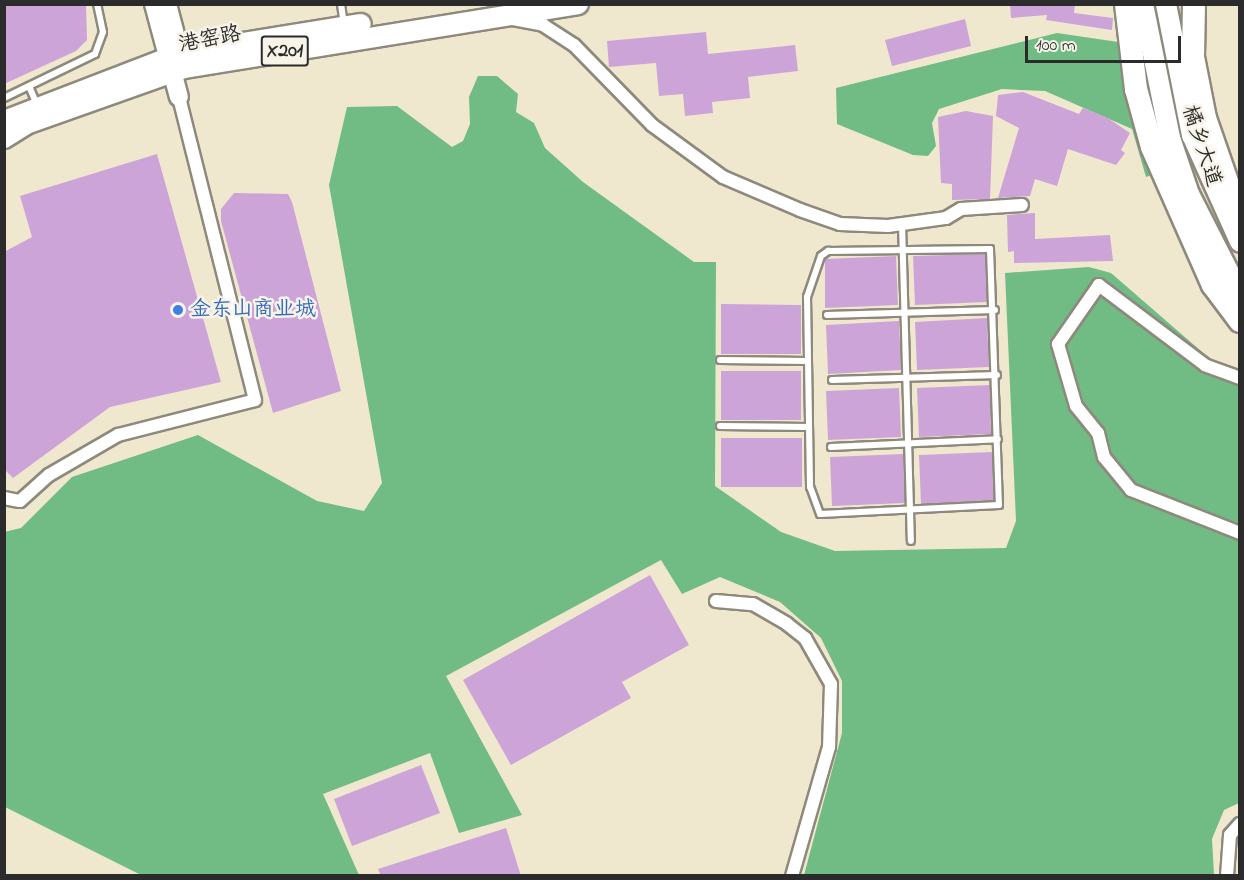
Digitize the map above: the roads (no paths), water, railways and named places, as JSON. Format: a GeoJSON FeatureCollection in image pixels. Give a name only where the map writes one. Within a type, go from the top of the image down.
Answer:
{"type":"FeatureCollection","features":[{"type":"Feature","properties":{"kind":"highway"},"geometry":{"type":"LineString","coordinates":[[1194,4],[1193,57],[1205,118],[1239,219]]}},
{"type":"Feature","properties":{"kind":"highway"},"geometry":{"type":"LineString","coordinates":[[1138,5],[1136,89],[1152,147],[1209,276],[1239,321]]}},
{"type":"Feature","properties":{"kind":"main road"},"geometry":{"type":"LineString","coordinates":[[154,4],[177,63]]}},
{"type":"Feature","properties":{"kind":"main road"},"geometry":{"type":"LineString","coordinates":[[168,4],[177,63],[179,97]]}},
{"type":"Feature","properties":{"kind":"main road","name":"港窑路"},"geometry":{"type":"LineString","coordinates":[[4,121],[38,105],[177,63],[344,27],[487,10],[578,4]]}},
{"type":"Feature","properties":{"kind":"main road","name":"橘乡大道"},"geometry":{"type":"LineString","coordinates":[[1166,4],[1192,135],[1239,242]]}},
{"type":"Feature","properties":{"kind":"main road","name":"橘乡大道"},"geometry":{"type":"LineString","coordinates":[[1138,5],[1170,138],[1189,194],[1239,294]]}},
{"type":"Feature","properties":{"kind":"main road","name":"港窑路"},"geometry":{"type":"LineString","coordinates":[[4,138],[26,124],[177,63],[487,10]]}},
{"type":"Feature","properties":{"kind":"street"},"geometry":{"type":"LineString","coordinates":[[487,10],[543,25],[574,45],[652,125],[723,177],[840,224],[902,224],[946,218],[961,209],[1022,205]]}},
{"type":"Feature","properties":{"kind":"street"},"geometry":{"type":"LineString","coordinates":[[4,498],[20,501],[49,475],[118,435],[255,400],[179,97]]}},
{"type":"Feature","properties":{"kind":"street"},"geometry":{"type":"LineString","coordinates":[[1239,378],[1205,365],[1099,285],[1058,344],[1076,406],[1098,433],[1104,457],[1131,490],[1239,533]]}},
{"type":"Feature","properties":{"kind":"street"},"geometry":{"type":"LineString","coordinates":[[716,601],[753,604],[787,624],[805,638],[831,684],[829,747],[792,876]]}},
{"type":"Feature","properties":{"kind":"street"},"geometry":{"type":"LineString","coordinates":[[1227,876],[1230,835],[1239,824]]}},
{"type":"Feature","properties":{"kind":"lane"},"geometry":{"type":"LineString","coordinates":[[4,98],[94,54],[103,32],[97,4]]}},
{"type":"Feature","properties":{"kind":"lane"},"geometry":{"type":"LineString","coordinates":[[341,4],[344,27]]}},
{"type":"Feature","properties":{"kind":"lane"},"geometry":{"type":"LineString","coordinates":[[29,86],[38,105]]}},
{"type":"Feature","properties":{"kind":"lane"},"geometry":{"type":"LineString","coordinates":[[902,224],[911,541]]}},
{"type":"Feature","properties":{"kind":"lane"},"geometry":{"type":"LineString","coordinates":[[990,249],[995,310],[999,505],[910,512],[820,514],[810,488],[807,297],[821,256],[828,250],[990,249]]}},
{"type":"Feature","properties":{"kind":"lane"},"geometry":{"type":"LineString","coordinates":[[827,315],[995,310]]}},
{"type":"Feature","properties":{"kind":"lane"},"geometry":{"type":"LineString","coordinates":[[720,360],[808,361]]}},
{"type":"Feature","properties":{"kind":"lane"},"geometry":{"type":"LineString","coordinates":[[832,380],[997,375]]}},
{"type":"Feature","properties":{"kind":"lane"},"geometry":{"type":"LineString","coordinates":[[720,426],[809,427]]}},
{"type":"Feature","properties":{"kind":"lane"},"geometry":{"type":"LineString","coordinates":[[831,447],[998,439]]}},
{"type":"Feature","properties":{"kind":"place","name":"金东山商业城"},"geometry":{"type":"Point","coordinates":[178,310]}}]}
